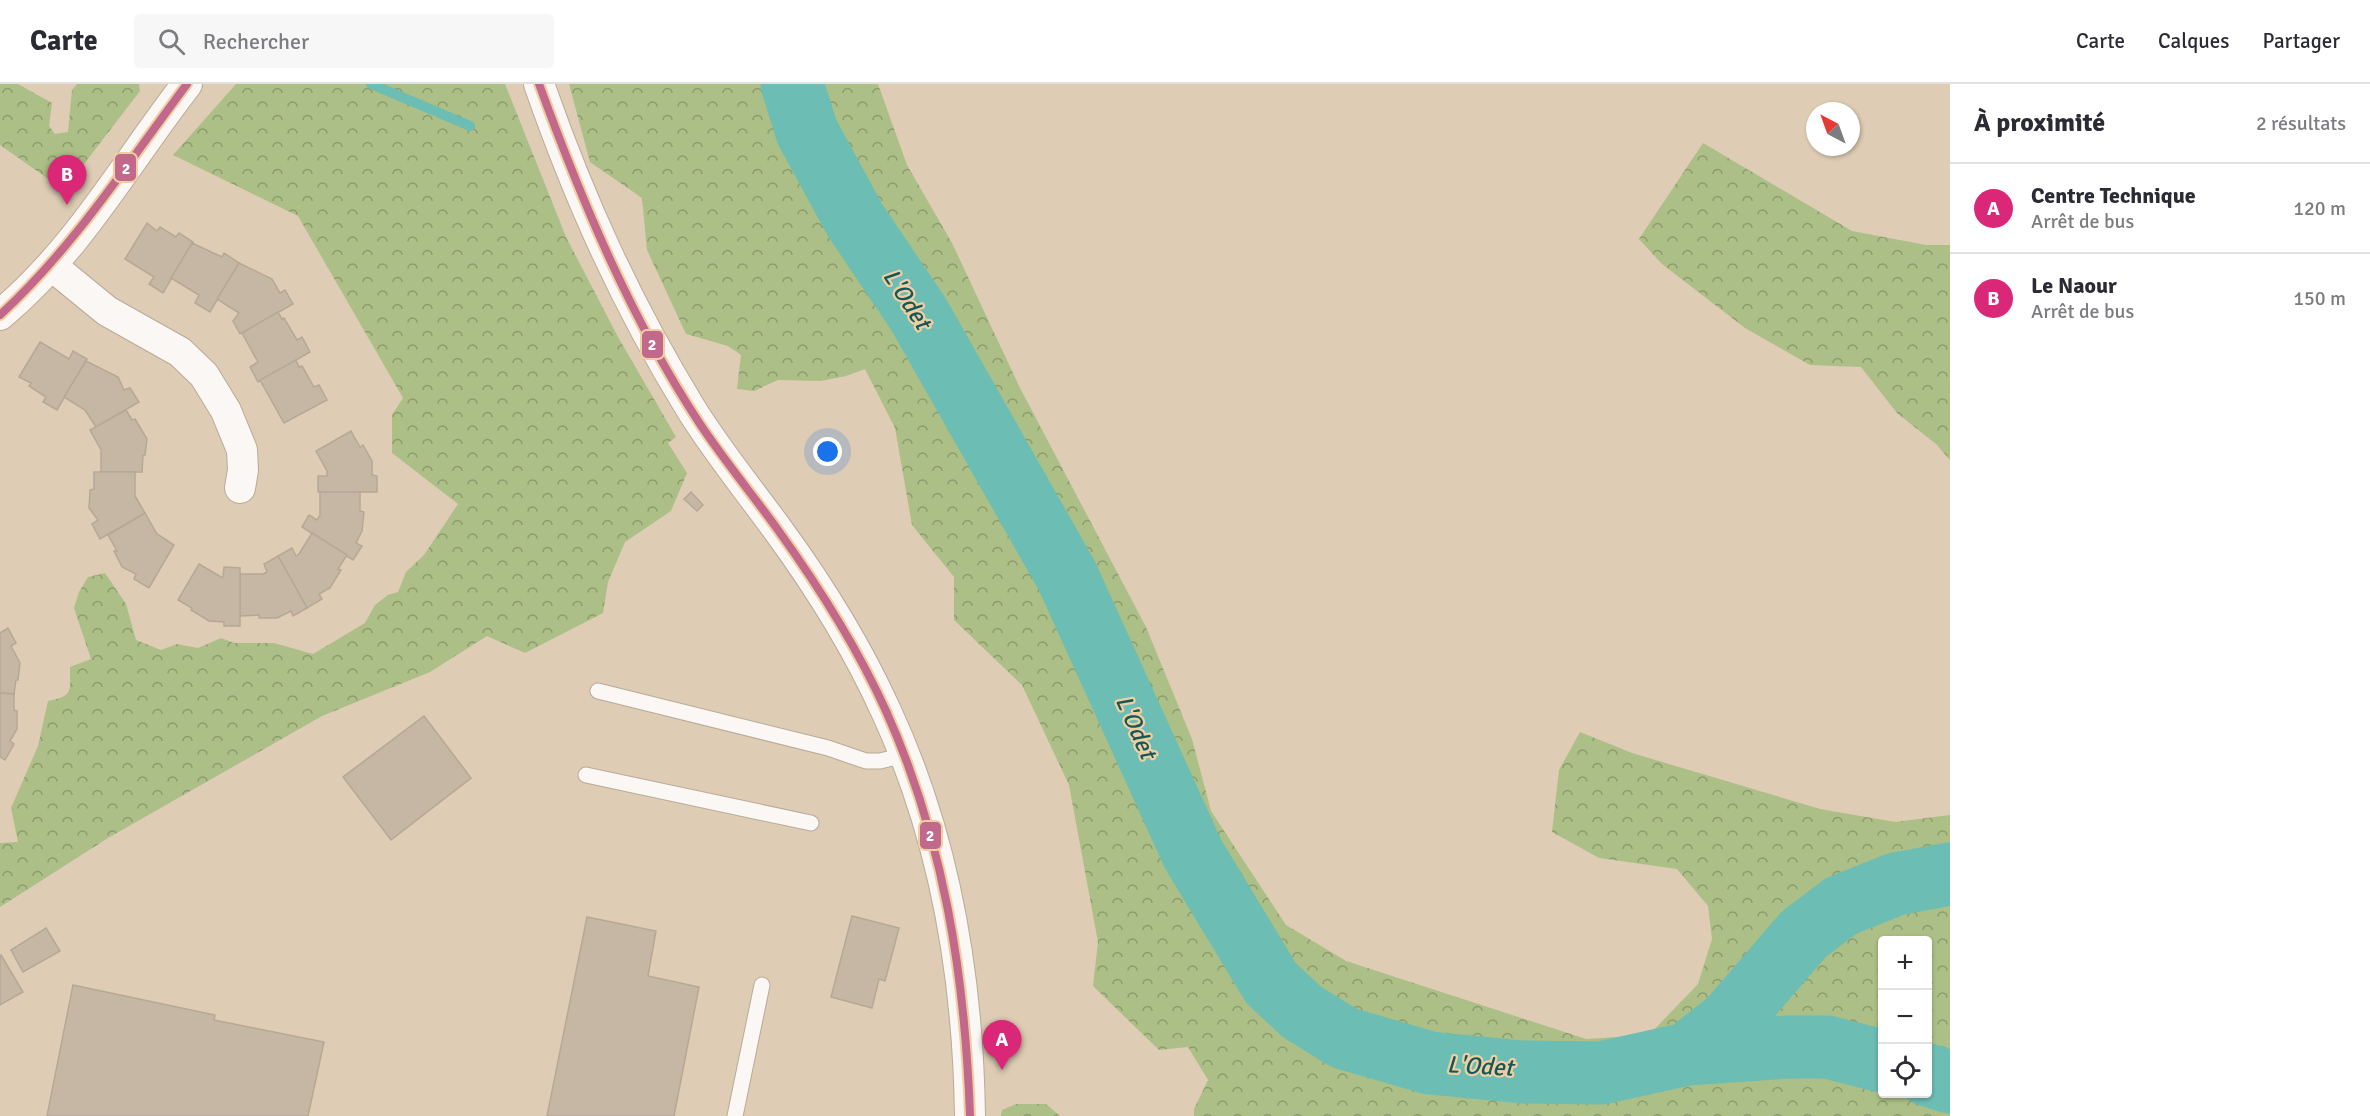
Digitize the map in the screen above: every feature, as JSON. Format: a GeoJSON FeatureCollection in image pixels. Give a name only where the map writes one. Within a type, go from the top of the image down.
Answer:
{"type":"FeatureCollection","features":[{"type":"Feature","properties":{"kind":"street"},"geometry":{"type":"LineString","coordinates":[[0,315],[52,266],[102,204],[131,159],[187,84]]}},
{"type":"Feature","properties":{"kind":"street"},"geometry":{"type":"LineString","coordinates":[[538,84],[588,214],[639,320],[696,418],[784,539],[834,615],[875,688],[905,755],[931,829],[959,955],[965,1006],[970,1116]]}},
{"type":"Feature","properties":{"kind":"street"},"geometry":{"type":"LineString","coordinates":[[52,266],[107,310],[180,352],[204,375],[226,411],[242,450],[243,470],[240,489]]}},
{"type":"Feature","properties":{"kind":"lane"},"geometry":{"type":"LineString","coordinates":[[598,691],[828,748],[866,760],[880,761],[905,755]]}},
{"type":"Feature","properties":{"kind":"lane"},"geometry":{"type":"LineString","coordinates":[[586,775],[811,824]]}},
{"type":"Feature","properties":{"kind":"lane"},"geometry":{"type":"LineString","coordinates":[[735,1116],[762,985]]}},
{"type":"Feature","properties":{"kind":"green space"},"geometry":{"type":"Polygon","coordinates":[[[0,84],[18,84],[52,103],[49,126],[55,134],[68,132],[72,90],[77,84],[139,84],[140,91],[64,190],[0,145],[0,84]]]}},
{"type":"Feature","properties":{"kind":"green space"},"geometry":{"type":"Polygon","coordinates":[[[236,84],[505,84],[566,237],[618,337],[676,437],[668,443],[687,473],[671,511],[625,542],[608,582],[603,613],[525,653],[487,636],[430,672],[322,716],[108,838],[0,907],[0,843],[18,842],[11,808],[38,746],[48,701],[62,697],[69,691],[70,667],[91,659],[74,608],[79,592],[88,577],[105,573],[126,604],[136,640],[161,650],[177,644],[198,648],[221,638],[234,643],[274,643],[313,654],[365,623],[375,605],[388,595],[398,592],[406,572],[424,555],[458,504],[392,453],[392,415],[403,398],[298,216],[173,155],[236,84]]]}},
{"type":"Feature","properties":{"kind":"green space"},"geometry":{"type":"Polygon","coordinates":[[[569,84],[878,84],[907,165],[952,243],[1020,388],[1146,627],[1192,739],[1211,811],[1286,925],[1346,961],[1586,1039],[1649,1035],[1698,984],[1712,939],[1708,906],[1677,869],[1599,858],[1552,832],[1559,770],[1580,732],[1632,753],[1820,809],[1895,822],[1950,815],[1950,1116],[1194,1116],[1194,1109],[1208,1080],[1188,1047],[1159,1050],[1093,986],[1098,942],[1069,785],[1022,685],[954,620],[954,577],[912,525],[895,428],[865,369],[821,381],[778,380],[754,391],[737,389],[741,355],[728,346],[686,334],[647,250],[642,198],[590,162],[569,84]]]}},
{"type":"Feature","properties":{"kind":"green space"},"geometry":{"type":"Polygon","coordinates":[[[1703,143],[1852,231],[1926,245],[1950,245],[1950,460],[1936,444],[1897,413],[1861,367],[1810,365],[1745,328],[1662,264],[1639,239],[1703,143]]]}},
{"type":"Feature","properties":{"kind":"green space"},"geometry":{"type":"Polygon","coordinates":[[[1016,1104],[1046,1104],[1060,1116],[1001,1116],[1002,1110],[1016,1104]]]}},
{"type":"Feature","properties":{"kind":"building"},"geometry":{"type":"Polygon","coordinates":[[[147,223],[157,231],[160,227],[176,237],[179,233],[193,242],[163,293],[149,284],[154,277],[125,259],[147,223]]]}},
{"type":"Feature","properties":{"kind":"building"},"geometry":{"type":"Polygon","coordinates":[[[192,243],[222,257],[224,253],[239,263],[210,312],[195,303],[199,295],[171,278],[192,243]]]}},
{"type":"Feature","properties":{"kind":"building"},"geometry":{"type":"Polygon","coordinates":[[[239,263],[272,279],[280,293],[285,290],[293,304],[240,334],[233,321],[239,313],[217,299],[239,263]]]}},
{"type":"Feature","properties":{"kind":"building"},"geometry":{"type":"Polygon","coordinates":[[[278,312],[297,340],[302,337],[310,352],[258,382],[250,367],[258,362],[242,333],[278,312]]]}},
{"type":"Feature","properties":{"kind":"building"},"geometry":{"type":"Polygon","coordinates":[[[40,342],[69,359],[73,351],[87,359],[57,410],[43,402],[46,397],[29,386],[31,383],[19,377],[40,342]]]}},
{"type":"Feature","properties":{"kind":"building"},"geometry":{"type":"Polygon","coordinates":[[[296,360],[314,387],[319,385],[327,400],[284,423],[260,380],[296,360]]]}},
{"type":"Feature","properties":{"kind":"building"},"geometry":{"type":"Polygon","coordinates":[[[86,361],[118,377],[124,390],[130,388],[139,402],[96,427],[85,410],[64,397],[86,361]]]}},
{"type":"Feature","properties":{"kind":"building"},"geometry":{"type":"Polygon","coordinates":[[[126,410],[132,420],[135,419],[147,439],[142,472],[101,472],[101,450],[90,430],[126,410]]]}},
{"type":"Feature","properties":{"kind":"building"},"geometry":{"type":"Polygon","coordinates":[[[351,431],[360,447],[363,445],[372,461],[372,475],[377,476],[377,492],[318,492],[318,476],[327,476],[327,471],[316,451],[351,431]]]}},
{"type":"Feature","properties":{"kind":"building"},"geometry":{"type":"Polygon","coordinates":[[[94,472],[135,472],[135,496],[145,513],[100,539],[92,524],[98,520],[89,508],[90,490],[94,489],[94,472]]]}},
{"type":"Feature","properties":{"kind":"building"},"geometry":{"type":"Polygon","coordinates":[[[320,492],[360,492],[360,511],[364,512],[362,531],[356,543],[362,546],[353,560],[302,527],[309,515],[317,520],[320,515],[320,492]]]}},
{"type":"Feature","properties":{"kind":"building"},"geometry":{"type":"Polygon","coordinates":[[[691,492],[703,505],[697,511],[684,499],[691,492]]]}},
{"type":"Feature","properties":{"kind":"building"},"geometry":{"type":"Polygon","coordinates":[[[145,513],[157,534],[174,545],[149,588],[134,579],[136,574],[122,567],[114,551],[117,551],[108,535],[145,513]]]}},
{"type":"Feature","properties":{"kind":"building"},"geometry":{"type":"Polygon","coordinates":[[[312,533],[347,555],[330,588],[319,594],[322,599],[307,608],[278,556],[292,548],[296,556],[299,554],[312,533]]]}},
{"type":"Feature","properties":{"kind":"building"},"geometry":{"type":"Polygon","coordinates":[[[278,556],[307,608],[293,616],[291,611],[277,618],[259,618],[259,615],[240,616],[240,574],[263,574],[267,572],[264,564],[278,556]]]}},
{"type":"Feature","properties":{"kind":"building"},"geometry":{"type":"Polygon","coordinates":[[[199,564],[221,577],[223,577],[224,567],[240,568],[240,626],[224,626],[224,622],[209,621],[178,600],[199,564]]]}},
{"type":"Feature","properties":{"kind":"building"},"geometry":{"type":"Polygon","coordinates":[[[8,628],[16,643],[11,646],[20,663],[14,694],[0,693],[0,633],[8,628]]]}},
{"type":"Feature","properties":{"kind":"building"},"geometry":{"type":"Polygon","coordinates":[[[0,693],[14,694],[14,710],[17,711],[17,729],[10,741],[14,744],[5,760],[0,757],[0,693]]]}},
{"type":"Feature","properties":{"kind":"building"},"geometry":{"type":"Polygon","coordinates":[[[424,716],[471,778],[391,840],[343,777],[424,716]]]}},
{"type":"Feature","properties":{"kind":"building"},"geometry":{"type":"Polygon","coordinates":[[[852,916],[899,928],[885,981],[879,979],[872,1008],[831,997],[852,916]]]}},
{"type":"Feature","properties":{"kind":"building"},"geometry":{"type":"Polygon","coordinates":[[[587,917],[656,931],[648,976],[699,987],[674,1116],[547,1116],[587,917]]]}},
{"type":"Feature","properties":{"kind":"building"},"geometry":{"type":"Polygon","coordinates":[[[46,928],[60,951],[23,972],[11,950],[46,928]]]}},
{"type":"Feature","properties":{"kind":"building"},"geometry":{"type":"Polygon","coordinates":[[[0,956],[23,992],[0,1005],[0,956]]]}},
{"type":"Feature","properties":{"kind":"building"},"geometry":{"type":"Polygon","coordinates":[[[73,985],[215,1015],[214,1020],[324,1042],[308,1116],[47,1116],[73,985]]]}},
{"type":"Feature","properties":{"kind":"waterway"},"geometry":{"type":"LineString","coordinates":[[371,84],[470,126]]}},
{"type":"Feature","properties":{"kind":"waterway","name":"L'Odet"},"geometry":{"type":"LineString","coordinates":[[792,84],[807,132],[855,220],[919,315],[1067,576],[1193,854],[1271,983],[1302,1012],[1344,1038],[1430,1063],[1522,1072],[1601,1073],[1687,1054],[1729,1021],[1804,934],[1841,906],[1896,884],[1950,874]]}},
{"type":"Feature","properties":{"kind":"waterway","name":"L'Odet"},"geometry":{"type":"LineString","coordinates":[[1687,1054],[1788,1047],[1827,1047],[1878,1060]]}},
{"type":"Feature","properties":{"kind":"waterway","name":"L'Odet"},"geometry":{"type":"LineString","coordinates":[[1932,1076],[1950,1082]]}},
{"type":"Feature","properties":{"kind":"transit line","name":"2"},"geometry":{"type":"LineString","coordinates":[[0,315],[27,289],[76,233],[187,84]]}},
{"type":"Feature","properties":{"kind":"transit line","name":"2"},"geometry":{"type":"LineString","coordinates":[[539,84],[591,216],[652,343],[700,424],[823,595],[863,664],[886,711],[923,809],[948,909],[963,1012],[970,1116]]}},
{"type":"Feature","properties":{"kind":"place","name":"Le Naour"},"geometry":{"type":"Point","coordinates":[67,205]}},
{"type":"Feature","properties":{"kind":"place","name":"Centre Technique"},"geometry":{"type":"Point","coordinates":[1002,1070]}}]}
